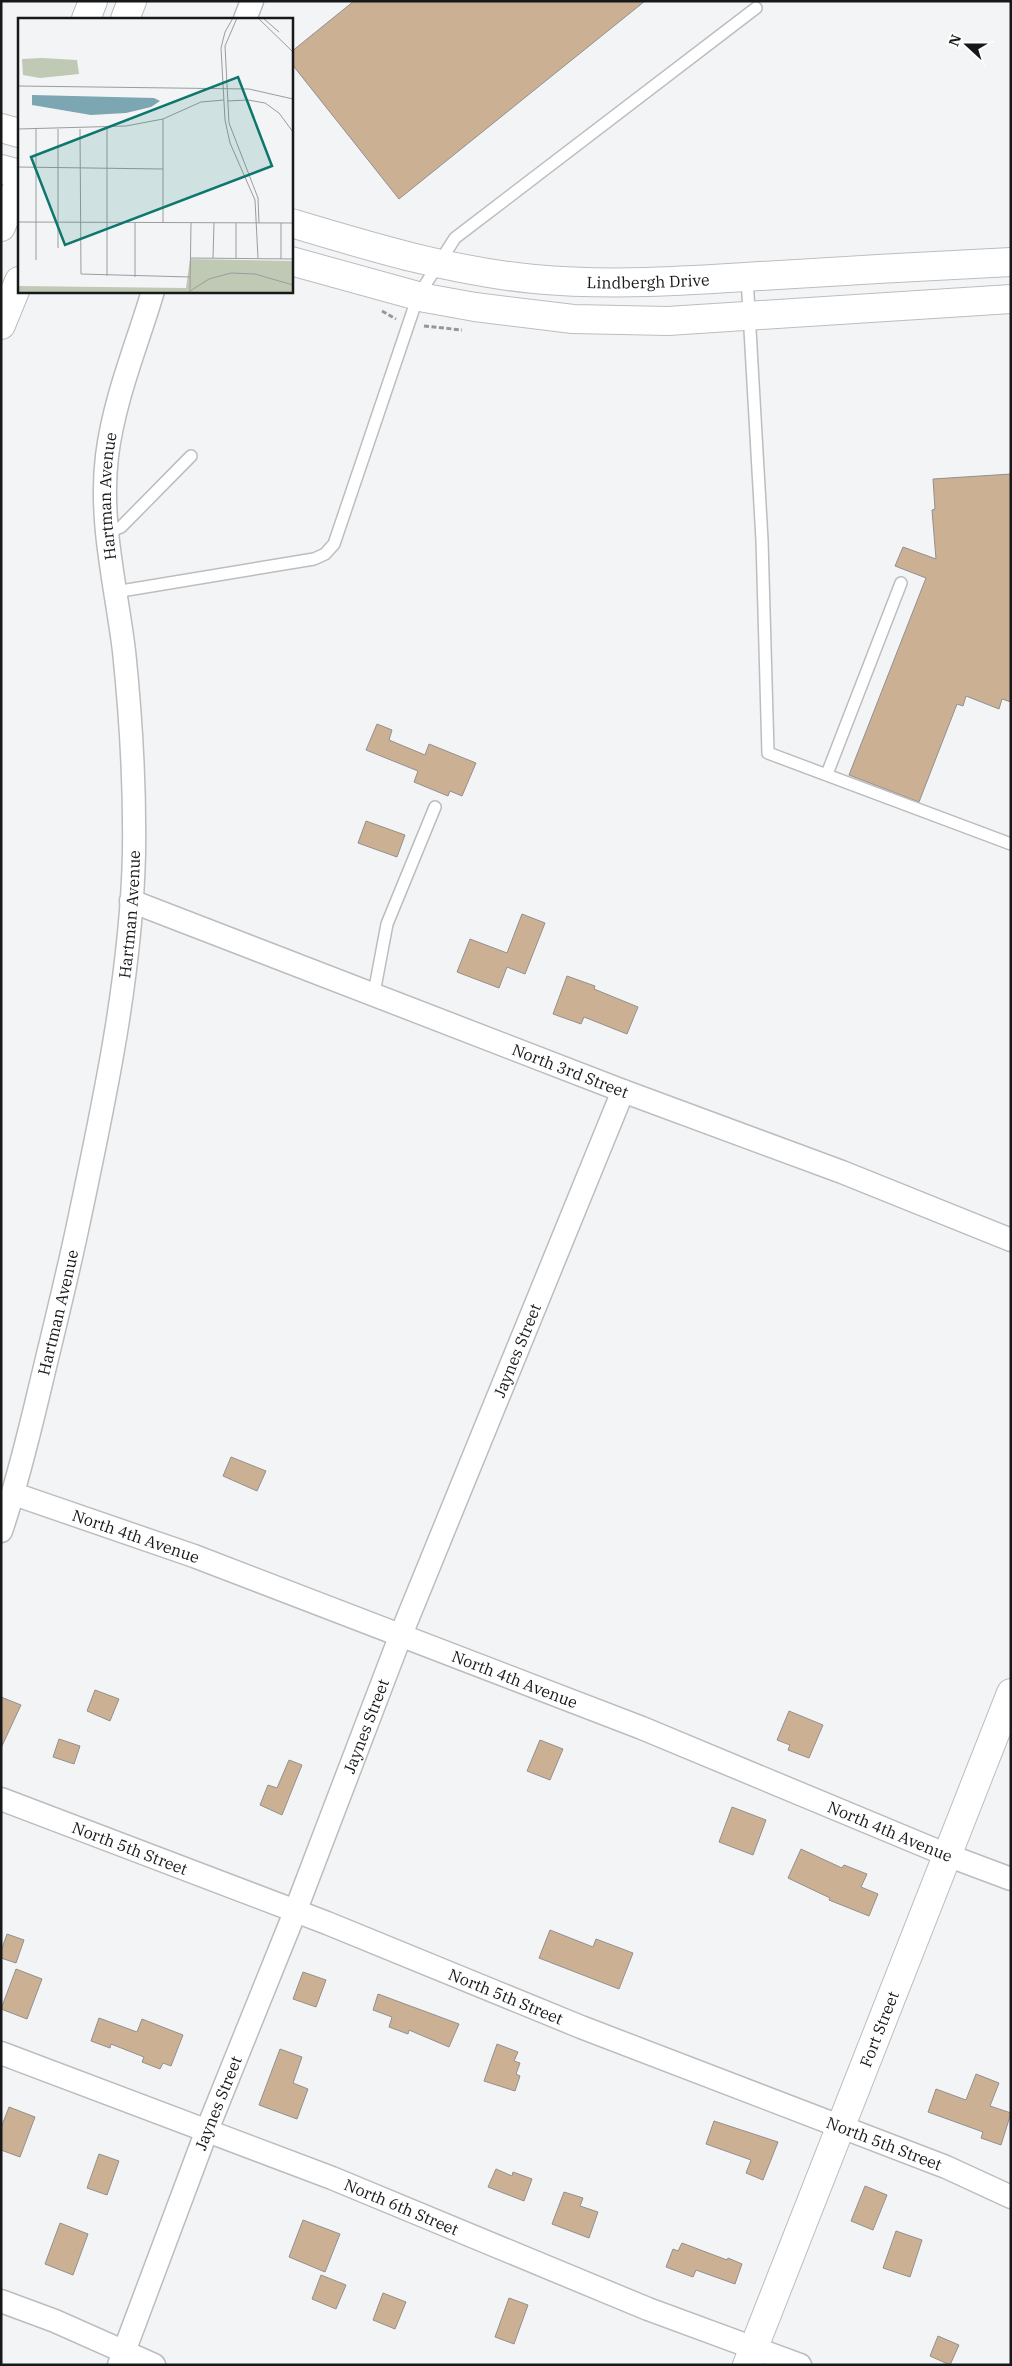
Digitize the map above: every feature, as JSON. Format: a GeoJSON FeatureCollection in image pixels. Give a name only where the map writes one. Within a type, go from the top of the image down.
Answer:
{"type":"FeatureCollection","features":[{"type":"Feature","properties":{"kind":"main road"},"geometry":{"type":"LineString","coordinates":[[86,18],[93,1]]}},
{"type":"Feature","properties":{"kind":"main road"},"geometry":{"type":"LineString","coordinates":[[125,18],[132,1]]}},
{"type":"Feature","properties":{"kind":"main road"},"geometry":{"type":"LineString","coordinates":[[1,128],[18,133]]}},
{"type":"Feature","properties":{"kind":"main road"},"geometry":{"type":"LineString","coordinates":[[1,169],[18,174]]}},
{"type":"Feature","properties":{"kind":"main road"},"geometry":{"type":"LineString","coordinates":[[1,227],[18,185]]}},
{"type":"Feature","properties":{"kind":"main road","name":"Lindbergh Drive"},"geometry":{"type":"LineString","coordinates":[[292,223],[439,264],[533,279],[568,281],[657,282],[1011,262]]}},
{"type":"Feature","properties":{"kind":"main road"},"geometry":{"type":"LineString","coordinates":[[292,261],[418,296],[475,307],[573,319],[668,321],[1011,299]]}},
{"type":"Feature","properties":{"kind":"main road"},"geometry":{"type":"LineString","coordinates":[[1,325],[18,283]]}},
{"type":"Feature","properties":{"kind":"main road","name":"Fort Street"},"geometry":{"type":"LineString","coordinates":[[751,2356],[1011,1693]]}},
{"type":"Feature","properties":{"kind":"street"},"geometry":{"type":"LineString","coordinates":[[245,18],[252,1]]}},
{"type":"Feature","properties":{"kind":"street","name":"Hartman Avenue"},"geometry":{"type":"LineString","coordinates":[[1,1531],[14,1494],[63,1295],[97,1135],[116,1026],[131,901],[134,853],[132,747],[124,651],[106,533],[104,500],[110,439],[128,370],[154,292]]}},
{"type":"Feature","properties":{"kind":"street","name":"North 3rd Street"},"geometry":{"type":"LineString","coordinates":[[131,901],[374,993],[623,1091],[842,1172],[1011,1240]]}},
{"type":"Feature","properties":{"kind":"street","name":"Jaynes Street"},"geometry":{"type":"LineString","coordinates":[[121,2358],[207,2130],[295,1912],[400,1636],[623,1091]]}},
{"type":"Feature","properties":{"kind":"street","name":"North 4th Avenue"},"geometry":{"type":"LineString","coordinates":[[14,1494],[194,1556],[642,1728],[947,1855],[1011,1879]]}},
{"type":"Feature","properties":{"kind":"street","name":"North 5th Street"},"geometry":{"type":"LineString","coordinates":[[1,1799],[295,1912],[582,2027],[946,2167],[1011,2197]]}},
{"type":"Feature","properties":{"kind":"street","name":"North 6th Street"},"geometry":{"type":"LineString","coordinates":[[1,2053],[332,2178],[648,2309],[751,2356],[800,2365]]}},
{"type":"Feature","properties":{"kind":"street"},"geometry":{"type":"LineString","coordinates":[[1,2300],[55,2321],[121,2358],[154,2365]]}},
{"type":"Feature","properties":{"kind":"lane"},"geometry":{"type":"LineString","coordinates":[[115,592],[314,559],[324,554],[334,544],[418,296],[461,232],[756,8]]}},
{"type":"Feature","properties":{"kind":"lane"},"geometry":{"type":"LineString","coordinates":[[747,277],[762,540],[768,753],[1011,844]]}},
{"type":"Feature","properties":{"kind":"lane"},"geometry":{"type":"LineString","coordinates":[[106,533],[121,527],[191,456]]}},
{"type":"Feature","properties":{"kind":"lane"},"geometry":{"type":"LineString","coordinates":[[828,774],[901,583]]}},
{"type":"Feature","properties":{"kind":"lane"},"geometry":{"type":"LineString","coordinates":[[374,993],[387,924],[434,807]]}},
{"type":"Feature","properties":{"kind":"building"},"geometry":{"type":"Polygon","coordinates":[[[354,1],[645,1],[399,199],[292,64],[292,51],[354,1]]]}},
{"type":"Feature","properties":{"kind":"building"},"geometry":{"type":"Polygon","coordinates":[[[1011,474],[1011,702],[1002,699],[999,709],[966,696],[963,706],[957,704],[919,802],[849,775],[926,578],[895,566],[903,547],[936,559],[932,510],[935,509],[933,479],[1011,474]]]}},
{"type":"Feature","properties":{"kind":"building"},"geometry":{"type":"Polygon","coordinates":[[[377,724],[392,730],[389,740],[425,755],[429,744],[476,763],[462,796],[450,791],[448,796],[414,782],[418,771],[366,750],[377,724]]]}},
{"type":"Feature","properties":{"kind":"building"},"geometry":{"type":"Polygon","coordinates":[[[366,821],[405,835],[397,857],[358,843],[366,821]]]}},
{"type":"Feature","properties":{"kind":"building"},"geometry":{"type":"Polygon","coordinates":[[[522,914],[545,923],[525,974],[507,967],[499,988],[457,972],[470,939],[507,953],[522,914]]]}},
{"type":"Feature","properties":{"kind":"building"},"geometry":{"type":"Polygon","coordinates":[[[567,976],[595,986],[594,989],[638,1007],[627,1034],[584,1017],[581,1024],[553,1014],[567,976]]]}},
{"type":"Feature","properties":{"kind":"building"},"geometry":{"type":"Polygon","coordinates":[[[231,1457],[266,1471],[257,1491],[223,1476],[231,1457]]]}},
{"type":"Feature","properties":{"kind":"building"},"geometry":{"type":"Polygon","coordinates":[[[95,1690],[119,1699],[110,1721],[87,1711],[95,1690]]]}},
{"type":"Feature","properties":{"kind":"building"},"geometry":{"type":"Polygon","coordinates":[[[1,1697],[21,1705],[1,1748],[1,1697]]]}},
{"type":"Feature","properties":{"kind":"building"},"geometry":{"type":"Polygon","coordinates":[[[789,1711],[823,1725],[809,1758],[788,1750],[790,1745],[777,1740],[789,1711]]]}},
{"type":"Feature","properties":{"kind":"building"},"geometry":{"type":"Polygon","coordinates":[[[59,1739],[80,1746],[74,1764],[53,1757],[59,1739]]]}},
{"type":"Feature","properties":{"kind":"building"},"geometry":{"type":"Polygon","coordinates":[[[540,1740],[563,1749],[550,1780],[527,1771],[540,1740]]]}},
{"type":"Feature","properties":{"kind":"building"},"geometry":{"type":"Polygon","coordinates":[[[289,1760],[302,1765],[282,1815],[260,1805],[268,1785],[277,1788],[289,1760]]]}},
{"type":"Feature","properties":{"kind":"building"},"geometry":{"type":"Polygon","coordinates":[[[732,1807],[766,1820],[753,1855],[719,1842],[732,1807]]]}},
{"type":"Feature","properties":{"kind":"building"},"geometry":{"type":"Polygon","coordinates":[[[801,1849],[842,1868],[844,1865],[867,1874],[861,1887],[878,1894],[869,1916],[829,1900],[830,1898],[788,1878],[801,1849]]]}},
{"type":"Feature","properties":{"kind":"building"},"geometry":{"type":"Polygon","coordinates":[[[550,1930],[593,1947],[596,1939],[633,1953],[619,1989],[539,1958],[550,1930]]]}},
{"type":"Feature","properties":{"kind":"building"},"geometry":{"type":"Polygon","coordinates":[[[7,1934],[24,1940],[16,1963],[1,1958],[1,1951],[7,1934]]]}},
{"type":"Feature","properties":{"kind":"building"},"geometry":{"type":"Polygon","coordinates":[[[16,1969],[42,1979],[27,2019],[1,2009],[16,1969]]]}},
{"type":"Feature","properties":{"kind":"building"},"geometry":{"type":"Polygon","coordinates":[[[303,1972],[326,1980],[316,2007],[293,1999],[303,1972]]]}},
{"type":"Feature","properties":{"kind":"building"},"geometry":{"type":"Polygon","coordinates":[[[378,1994],[459,2024],[449,2047],[409,2030],[408,2034],[389,2027],[392,2017],[373,2010],[378,1994]]]}},
{"type":"Feature","properties":{"kind":"building"},"geometry":{"type":"Polygon","coordinates":[[[99,2018],[137,2032],[142,2019],[183,2035],[171,2066],[163,2063],[160,2069],[142,2062],[144,2057],[111,2044],[110,2048],[91,2041],[99,2018]]]}},
{"type":"Feature","properties":{"kind":"building"},"geometry":{"type":"Polygon","coordinates":[[[497,2044],[518,2052],[514,2061],[520,2063],[516,2074],[520,2076],[515,2091],[484,2081],[497,2044]]]}},
{"type":"Feature","properties":{"kind":"building"},"geometry":{"type":"Polygon","coordinates":[[[280,2049],[302,2057],[293,2083],[308,2089],[297,2119],[259,2105],[280,2049]]]}},
{"type":"Feature","properties":{"kind":"building"},"geometry":{"type":"Polygon","coordinates":[[[976,2074],[999,2083],[990,2106],[1011,2113],[1001,2145],[981,2138],[983,2132],[928,2112],[936,2089],[966,2100],[976,2074]]]}},
{"type":"Feature","properties":{"kind":"building"},"geometry":{"type":"Polygon","coordinates":[[[9,2107],[35,2117],[20,2157],[1,2150],[1,2128],[9,2107]]]}},
{"type":"Feature","properties":{"kind":"building"},"geometry":{"type":"Polygon","coordinates":[[[714,2121],[778,2142],[763,2180],[746,2173],[751,2160],[706,2144],[714,2121]]]}},
{"type":"Feature","properties":{"kind":"building"},"geometry":{"type":"Polygon","coordinates":[[[99,2154],[119,2161],[107,2195],[87,2188],[99,2154]]]}},
{"type":"Feature","properties":{"kind":"building"},"geometry":{"type":"Polygon","coordinates":[[[496,2169],[512,2176],[513,2172],[532,2179],[524,2201],[488,2187],[496,2169]]]}},
{"type":"Feature","properties":{"kind":"building"},"geometry":{"type":"Polygon","coordinates":[[[865,2186],[887,2195],[873,2230],[851,2221],[865,2186]]]}},
{"type":"Feature","properties":{"kind":"building"},"geometry":{"type":"Polygon","coordinates":[[[564,2192],[583,2198],[580,2206],[598,2212],[589,2238],[552,2224],[564,2192]]]}},
{"type":"Feature","properties":{"kind":"building"},"geometry":{"type":"Polygon","coordinates":[[[303,2220],[340,2234],[325,2272],[289,2257],[303,2220]]]}},
{"type":"Feature","properties":{"kind":"building"},"geometry":{"type":"Polygon","coordinates":[[[60,2223],[88,2234],[73,2275],[45,2264],[60,2223]]]}},
{"type":"Feature","properties":{"kind":"building"},"geometry":{"type":"Polygon","coordinates":[[[896,2231],[922,2240],[910,2277],[883,2268],[896,2231]]]}},
{"type":"Feature","properties":{"kind":"building"},"geometry":{"type":"Polygon","coordinates":[[[682,2243],[742,2264],[735,2284],[696,2270],[693,2277],[666,2267],[673,2249],[678,2251],[682,2243]]]}},
{"type":"Feature","properties":{"kind":"building"},"geometry":{"type":"Polygon","coordinates":[[[321,2275],[346,2285],[336,2309],[312,2299],[321,2275]]]}},
{"type":"Feature","properties":{"kind":"building"},"geometry":{"type":"Polygon","coordinates":[[[383,2293],[406,2302],[395,2329],[373,2320],[383,2293]]]}},
{"type":"Feature","properties":{"kind":"building"},"geometry":{"type":"Polygon","coordinates":[[[509,2298],[528,2305],[514,2344],[495,2337],[509,2298]]]}},
{"type":"Feature","properties":{"kind":"building"},"geometry":{"type":"Polygon","coordinates":[[[938,2336],[959,2345],[950,2365],[930,2356],[938,2336]]]}}]}
